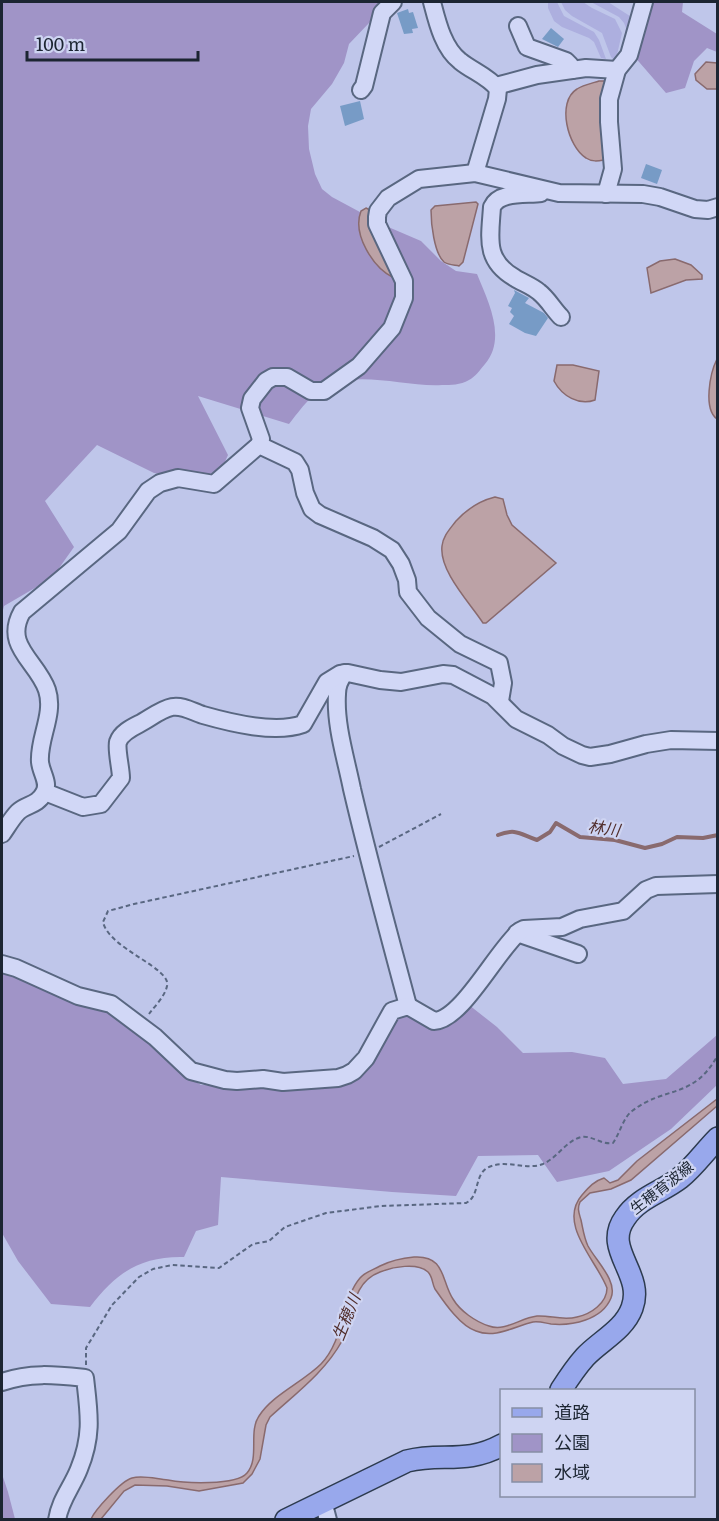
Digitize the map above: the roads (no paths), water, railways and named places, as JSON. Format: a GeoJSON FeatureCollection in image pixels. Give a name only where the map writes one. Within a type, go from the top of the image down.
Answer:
{"type":"FeatureCollection","features":[{"type":"Feature","properties":{"kind":"main road","name":"生穂育波線"},"geometry":{"type":"LineString","coordinates":[[562,1389],[585,1358],[620,1327],[632,1308],[635,1295],[634,1282],[619,1249],[617,1234],[624,1218],[638,1204],[678,1179],[717,1138]]}},
{"type":"Feature","properties":{"kind":"main road"},"geometry":{"type":"LineString","coordinates":[[286,1520],[326,1510],[407,1461],[418,1458],[458,1459],[475,1456],[500,1445]]}},
{"type":"Feature","properties":{"kind":"street"},"geometry":{"type":"LineString","coordinates":[[361,90],[364,86],[382,13],[393,2]]}},
{"type":"Feature","properties":{"kind":"street"},"geometry":{"type":"LineString","coordinates":[[432,2],[435,16],[453,54],[459,61],[485,77],[498,89],[475,172]]}},
{"type":"Feature","properties":{"kind":"street"},"geometry":{"type":"LineString","coordinates":[[606,194],[613,169],[609,99],[617,69],[629,55],[644,2]]}},
{"type":"Feature","properties":{"kind":"street"},"geometry":{"type":"LineString","coordinates":[[518,26],[527,47],[566,62],[572,70]]}},
{"type":"Feature","properties":{"kind":"street"},"geometry":{"type":"LineString","coordinates":[[496,86],[537,75],[586,68],[617,69]]}},
{"type":"Feature","properties":{"kind":"street"},"geometry":{"type":"LineString","coordinates":[[2,834],[19,811],[34,804],[45,792],[46,784],[40,760],[49,700],[44,685],[17,643],[17,624],[22,612],[118,531],[148,491],[171,479],[214,484],[260,445],[261,439],[250,408],[252,399],[266,381],[273,377],[287,377],[311,391],[324,392],[358,366],[392,328],[405,290],[399,266],[377,224],[378,211],[385,201],[419,179],[475,172],[550,191],[651,195],[708,210],[717,207]]}},
{"type":"Feature","properties":{"kind":"street"},"geometry":{"type":"LineString","coordinates":[[550,191],[497,199],[492,207],[490,250],[495,261],[505,272],[543,295],[561,318]]}},
{"type":"Feature","properties":{"kind":"street"},"geometry":{"type":"LineString","coordinates":[[686,206],[702,205],[717,198]]}},
{"type":"Feature","properties":{"kind":"street"},"geometry":{"type":"LineString","coordinates":[[260,445],[296,462],[308,504],[312,509],[320,515],[373,538],[392,550],[404,572],[408,592],[428,618],[460,644],[500,663],[502,683],[500,701]]}},
{"type":"Feature","properties":{"kind":"street"},"geometry":{"type":"LineString","coordinates":[[45,792],[83,807],[101,804],[121,778],[117,744],[121,737],[168,708],[185,708],[203,715],[259,727],[300,725],[307,718],[327,681],[345,673],[390,682],[401,682],[432,675],[453,675],[493,696],[516,719],[548,735],[573,752],[590,757],[671,740],[717,741]]}},
{"type":"Feature","properties":{"kind":"street"},"geometry":{"type":"LineString","coordinates":[[345,673],[338,685],[338,714],[367,853],[408,1006],[434,1022],[445,1019],[465,1000],[492,962],[517,933],[524,929],[562,927],[580,919],[623,911],[646,890],[656,886],[717,884]]}},
{"type":"Feature","properties":{"kind":"street"},"geometry":{"type":"LineString","coordinates":[[517,933],[578,954]]}},
{"type":"Feature","properties":{"kind":"street"},"geometry":{"type":"LineString","coordinates":[[2,964],[78,996],[111,1004],[184,1065],[199,1074],[237,1081],[263,1079],[299,1082],[338,1078],[354,1071],[366,1058],[392,1011],[408,1006]]}},
{"type":"Feature","properties":{"kind":"street"},"geometry":{"type":"LineString","coordinates":[[2,1382],[18,1376],[46,1374],[85,1378],[90,1424],[89,1436],[79,1470],[61,1502],[57,1520]]}},
{"type":"Feature","properties":{"kind":"water"},"geometry":{"type":"Polygon","coordinates":[[[706,62],[717,63],[717,89],[707,89],[696,80],[695,74],[706,62]]]}},
{"type":"Feature","properties":{"kind":"water"},"geometry":{"type":"Polygon","coordinates":[[[599,81],[608,81],[600,102],[608,151],[604,160],[595,161],[586,158],[574,144],[566,114],[567,104],[577,89],[599,81]]]}},
{"type":"Feature","properties":{"kind":"water"},"geometry":{"type":"Polygon","coordinates":[[[476,202],[478,204],[463,262],[459,266],[444,262],[435,245],[431,210],[435,206],[476,202]]]}},
{"type":"Feature","properties":{"kind":"water"},"geometry":{"type":"Polygon","coordinates":[[[366,208],[370,210],[394,278],[379,267],[362,240],[359,220],[361,211],[366,208]]]}},
{"type":"Feature","properties":{"kind":"water"},"geometry":{"type":"Polygon","coordinates":[[[675,259],[691,265],[702,275],[702,279],[686,280],[651,293],[647,268],[660,261],[675,259]]]}},
{"type":"Feature","properties":{"kind":"water"},"geometry":{"type":"Polygon","coordinates":[[[717,359],[717,419],[710,407],[709,390],[717,359]]]}},
{"type":"Feature","properties":{"kind":"water"},"geometry":{"type":"Polygon","coordinates":[[[557,365],[573,365],[599,371],[595,400],[577,401],[566,395],[554,381],[557,365]]]}},
{"type":"Feature","properties":{"kind":"water"},"geometry":{"type":"Polygon","coordinates":[[[495,497],[503,499],[512,525],[556,563],[486,623],[483,623],[450,576],[442,556],[442,546],[447,533],[460,517],[479,503],[495,497]]]}},
{"type":"Feature","properties":{"kind":"water","name":"生穂川"},"geometry":{"type":"Polygon","coordinates":[[[717,1099],[717,1106],[631,1180],[611,1189],[590,1193],[580,1202],[579,1211],[587,1243],[611,1285],[611,1298],[601,1312],[586,1320],[568,1324],[533,1322],[498,1333],[483,1333],[470,1328],[458,1319],[435,1289],[430,1274],[423,1269],[405,1266],[380,1272],[363,1284],[354,1302],[342,1341],[327,1363],[270,1417],[266,1425],[260,1459],[252,1474],[243,1483],[199,1491],[167,1486],[135,1485],[124,1491],[101,1519],[91,1519],[109,1496],[132,1478],[221,1482],[241,1477],[247,1473],[253,1460],[254,1430],[259,1416],[280,1395],[321,1364],[335,1343],[354,1287],[364,1274],[384,1264],[414,1257],[432,1260],[441,1270],[449,1292],[460,1308],[469,1316],[489,1326],[507,1326],[537,1316],[572,1318],[593,1310],[601,1303],[607,1288],[576,1230],[575,1206],[592,1185],[604,1178],[610,1183],[618,1180],[637,1161],[717,1099]]]}},
{"type":"Feature","properties":{"kind":"waterway","name":"林川"},"geometry":{"type":"LineString","coordinates":[[498,835],[514,832],[537,840],[550,832],[556,823],[580,837],[615,840],[645,848],[677,837],[703,838],[718,835]]}}]}
